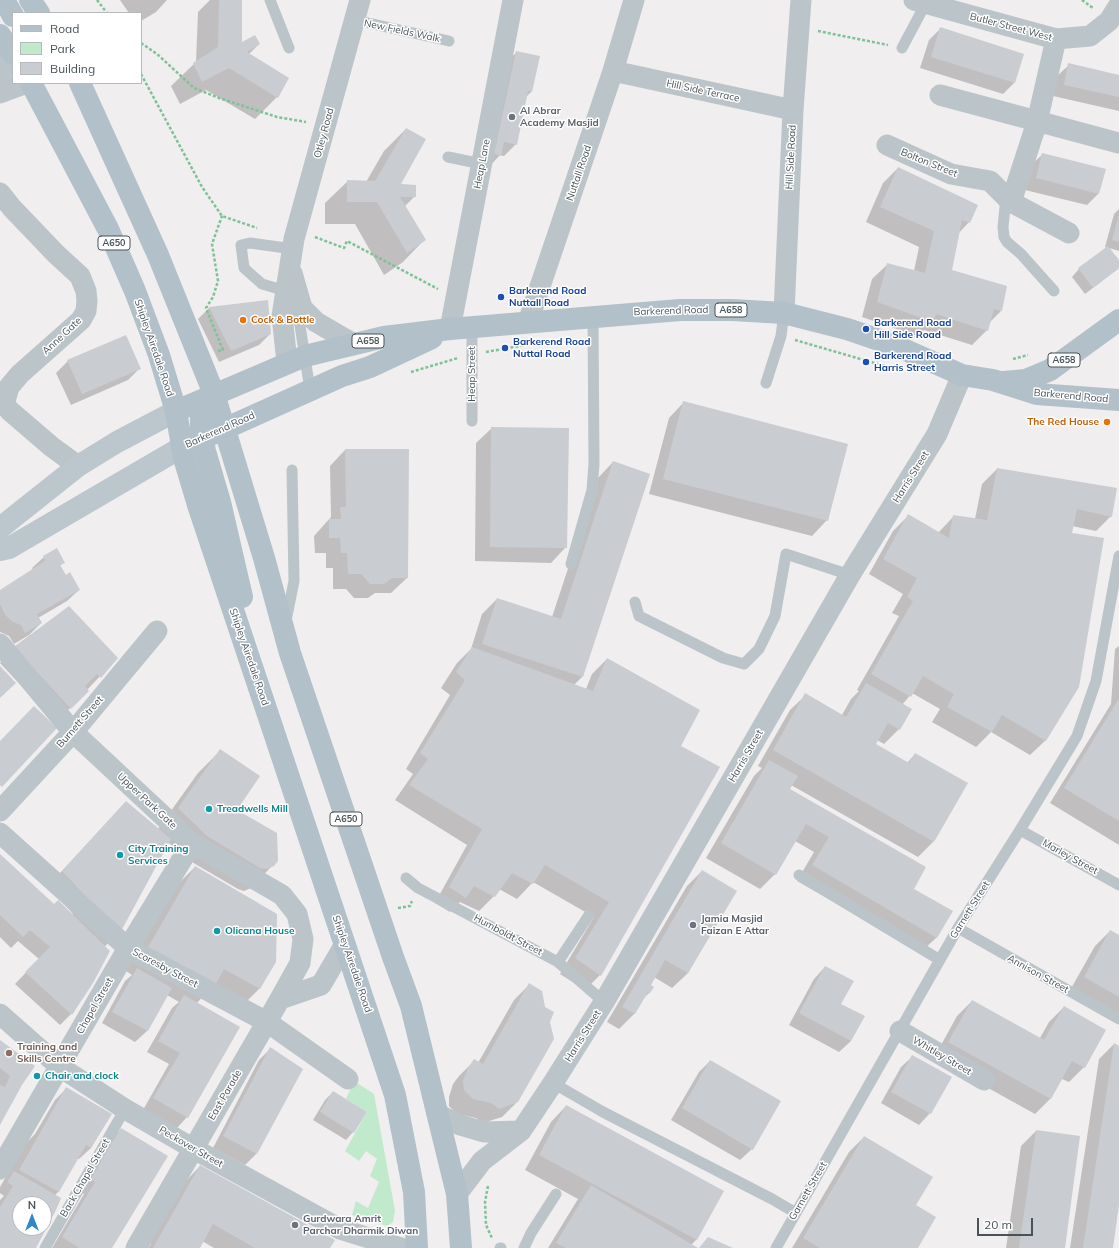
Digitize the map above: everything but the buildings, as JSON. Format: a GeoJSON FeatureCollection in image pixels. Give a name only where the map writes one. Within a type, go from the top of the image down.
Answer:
{"type":"FeatureCollection","features":[{"type":"Feature","properties":{"kind":"main road"},"geometry":{"type":"LineString","coordinates":[[4,0],[12,14]]}},
{"type":"Feature","properties":{"kind":"main road"},"geometry":{"type":"LineString","coordinates":[[30,0],[39,12]]}},
{"type":"Feature","properties":{"kind":"main road","name":"Shipley Airedale Road"},"geometry":{"type":"LineString","coordinates":[[32,84],[108,229],[129,277],[159,356],[176,411],[182,447],[199,508],[395,1095],[414,1192],[417,1248]]}},
{"type":"Feature","properties":{"kind":"main road","name":"A650"},"geometry":{"type":"LineString","coordinates":[[80,84],[158,255],[214,394],[226,429],[290,653],[411,1006],[457,1194],[461,1248]]}},
{"type":"Feature","properties":{"kind":"main road","name":"Barkerend Road"},"geometry":{"type":"LineString","coordinates":[[176,411],[296,359],[384,337],[450,329],[680,310],[732,310],[784,313],[847,329],[894,345],[962,375],[993,380],[1037,394],[1119,400]]}},
{"type":"Feature","properties":{"kind":"main road","name":"Barkerend Road"},"geometry":{"type":"LineString","coordinates":[[1001,383],[1026,380],[1050,370],[1119,320]]}},
{"type":"Feature","properties":{"kind":"main road","name":"Barkerend Road"},"geometry":{"type":"LineString","coordinates":[[182,447],[226,429],[342,376],[370,367],[450,329]]}},
{"type":"Feature","properties":{"kind":"main road"},"geometry":{"type":"LineString","coordinates":[[214,394],[206,402],[201,414],[202,438],[220,502],[266,709]]}},
{"type":"Feature","properties":{"kind":"street","name":"Otley Road"},"geometry":{"type":"LineString","coordinates":[[296,359],[282,316],[292,252],[360,0]]}},
{"type":"Feature","properties":{"kind":"street","name":"Heap Lane"},"geometry":{"type":"LineString","coordinates":[[450,329],[513,0]]}},
{"type":"Feature","properties":{"kind":"street","name":"Nuttall Road"},"geometry":{"type":"LineString","coordinates":[[528,322],[613,71],[634,0]]}},
{"type":"Feature","properties":{"kind":"street","name":"Hill Side Road"},"geometry":{"type":"LineString","coordinates":[[784,313],[793,110],[801,0]]}},
{"type":"Feature","properties":{"kind":"street","name":"Butler Street West"},"geometry":{"type":"LineString","coordinates":[[920,2],[1056,39],[1090,36],[1109,21],[1119,5]]}},
{"type":"Feature","properties":{"kind":"street"},"geometry":{"type":"LineString","coordinates":[[1009,200],[1037,122],[1056,39]]}},
{"type":"Feature","properties":{"kind":"street"},"geometry":{"type":"LineString","coordinates":[[0,82],[7,44]]}},
{"type":"Feature","properties":{"kind":"street","name":"Hill Side Terrace"},"geometry":{"type":"LineString","coordinates":[[613,71],[793,110]]}},
{"type":"Feature","properties":{"kind":"street"},"geometry":{"type":"LineString","coordinates":[[0,93],[24,84]]}},
{"type":"Feature","properties":{"kind":"street"},"geometry":{"type":"LineString","coordinates":[[940,95],[1119,143]]}},
{"type":"Feature","properties":{"kind":"street","name":"Bolton Street"},"geometry":{"type":"LineString","coordinates":[[887,145],[951,174],[990,181],[1009,200],[1069,233]]}},
{"type":"Feature","properties":{"kind":"street","name":"Anne Gate"},"geometry":{"type":"LineString","coordinates":[[0,193],[12,208],[56,254],[80,276],[83,283],[87,301],[86,311],[81,320],[20,374],[9,387],[5,401],[6,406],[10,411],[52,447],[78,466]]}},
{"type":"Feature","properties":{"kind":"street"},"geometry":{"type":"LineString","coordinates":[[292,252],[302,308],[316,322],[354,344]]}},
{"type":"Feature","properties":{"kind":"street","name":"Harris Street"},"geometry":{"type":"LineString","coordinates":[[457,1194],[482,1162],[521,1131],[604,1002],[850,575],[937,434],[962,375]]}},
{"type":"Feature","properties":{"kind":"street","name":"Barkerend Road"},"geometry":{"type":"LineString","coordinates":[[0,528],[78,466],[117,442],[176,411]]}},
{"type":"Feature","properties":{"kind":"street","name":"Barkerend Road"},"geometry":{"type":"LineString","coordinates":[[0,550],[9,548],[182,447]]}},
{"type":"Feature","properties":{"kind":"street","name":"Burnett Street"},"geometry":{"type":"LineString","coordinates":[[0,811],[73,732],[157,631]]}},
{"type":"Feature","properties":{"kind":"street","name":"Upper Park Gate"},"geometry":{"type":"LineString","coordinates":[[0,644],[73,732],[192,843],[282,895],[296,914],[303,939]]}},
{"type":"Feature","properties":{"kind":"street","name":"Scoresby Street"},"geometry":{"type":"LineString","coordinates":[[0,833],[128,948],[267,1022],[348,1079]]}},
{"type":"Feature","properties":{"kind":"street","name":"Chapel Street"},"geometry":{"type":"LineString","coordinates":[[2,1162],[60,1066],[128,948],[192,843]]}},
{"type":"Feature","properties":{"kind":"street","name":"East Parade"},"geometry":{"type":"LineString","coordinates":[[136,1248],[300,964],[303,939]]}},
{"type":"Feature","properties":{"kind":"street"},"geometry":{"type":"LineString","coordinates":[[280,999],[321,985],[345,944]]}},
{"type":"Feature","properties":{"kind":"street","name":"Peckover Street"},"geometry":{"type":"LineString","coordinates":[[0,1014],[60,1066],[125,1109],[194,1149],[340,1229],[400,1248]]}},
{"type":"Feature","properties":{"kind":"street","name":"Whitley Street"},"geometry":{"type":"LineString","coordinates":[[900,1031],[984,1080]]}},
{"type":"Feature","properties":{"kind":"street"},"geometry":{"type":"LineString","coordinates":[[437,1114],[460,1125],[484,1132],[521,1131]]}},
{"type":"Feature","properties":{"kind":"lane"},"geometry":{"type":"LineString","coordinates":[[270,0],[289,48]]}},
{"type":"Feature","properties":{"kind":"lane"},"geometry":{"type":"LineString","coordinates":[[902,48],[920,2]]}},
{"type":"Feature","properties":{"kind":"lane","name":"New Fields Walk"},"geometry":{"type":"LineString","coordinates":[[355,20],[449,41]]}},
{"type":"Feature","properties":{"kind":"lane"},"geometry":{"type":"LineString","coordinates":[[448,156],[482,164]]}},
{"type":"Feature","properties":{"kind":"lane"},"geometry":{"type":"LineString","coordinates":[[1009,200],[1003,227],[1004,237],[1054,291]]}},
{"type":"Feature","properties":{"kind":"lane"},"geometry":{"type":"LineString","coordinates":[[286,291],[262,284],[244,268],[241,245],[250,243],[292,252],[296,359],[310,390]]}},
{"type":"Feature","properties":{"kind":"lane"},"geometry":{"type":"LineString","coordinates":[[766,383],[781,336],[784,313]]}},
{"type":"Feature","properties":{"kind":"lane"},"geometry":{"type":"LineString","coordinates":[[571,564],[592,490],[594,464],[593,316]]}},
{"type":"Feature","properties":{"kind":"lane","name":"Heap Street"},"geometry":{"type":"LineString","coordinates":[[472,327],[472,421]]}},
{"type":"Feature","properties":{"kind":"lane"},"geometry":{"type":"LineString","coordinates":[[284,629],[294,581],[292,470]]}},
{"type":"Feature","properties":{"kind":"lane"},"geometry":{"type":"LineString","coordinates":[[635,602],[640,616],[723,658],[744,664],[759,649],[775,616],[786,554],[850,575]]}},
{"type":"Feature","properties":{"kind":"lane","name":"Garnett Street"},"geometry":{"type":"LineString","coordinates":[[776,1248],[958,928],[1077,736],[1096,681],[1114,605],[1119,556]]}},
{"type":"Feature","properties":{"kind":"lane","name":"Marley Street"},"geometry":{"type":"LineString","coordinates":[[1020,830],[1119,885]]}},
{"type":"Feature","properties":{"kind":"lane"},"geometry":{"type":"LineString","coordinates":[[799,875],[940,960]]}},
{"type":"Feature","properties":{"kind":"lane","name":"Humboldt Street"},"geometry":{"type":"LineString","coordinates":[[406,878],[418,888],[558,962],[604,1002]]}},
{"type":"Feature","properties":{"kind":"lane"},"geometry":{"type":"LineString","coordinates":[[558,962],[589,915]]}},
{"type":"Feature","properties":{"kind":"lane","name":"Annison Street"},"geometry":{"type":"LineString","coordinates":[[958,928],[1119,1019]]}},
{"type":"Feature","properties":{"kind":"lane"},"geometry":{"type":"LineString","coordinates":[[553,1083],[603,1112],[772,1199],[796,1213]]}},
{"type":"Feature","properties":{"kind":"lane","name":"Back Chapel Street"},"geometry":{"type":"LineString","coordinates":[[45,1248],[125,1109]]}},
{"type":"Feature","properties":{"kind":"lane"},"geometry":{"type":"LineString","coordinates":[[524,1248],[531,1233],[556,1194]]}},
{"type":"Feature","properties":{"kind":"path"},"geometry":{"type":"LineString","coordinates":[[97,0],[106,12]]}},
{"type":"Feature","properties":{"kind":"path"},"geometry":{"type":"LineString","coordinates":[[800,28],[902,48]]}},
{"type":"Feature","properties":{"kind":"path"},"geometry":{"type":"LineString","coordinates":[[142,44],[158,54],[194,88],[219,98],[278,117],[326,126]]}},
{"type":"Feature","properties":{"kind":"path"},"geometry":{"type":"LineString","coordinates":[[142,76],[202,187],[222,216],[258,228]]}},
{"type":"Feature","properties":{"kind":"path"},"geometry":{"type":"LineString","coordinates":[[199,357],[223,350],[206,308],[213,297],[218,281],[212,244],[222,216]]}},
{"type":"Feature","properties":{"kind":"path"},"geometry":{"type":"LineString","coordinates":[[292,252],[315,236],[344,248],[347,242],[456,298]]}},
{"type":"Feature","properties":{"kind":"path"},"geometry":{"type":"LineString","coordinates":[[781,336],[888,367],[894,345]]}},
{"type":"Feature","properties":{"kind":"path"},"geometry":{"type":"LineString","coordinates":[[408,373],[472,354],[526,345]]}},
{"type":"Feature","properties":{"kind":"path"},"geometry":{"type":"LineString","coordinates":[[1010,360],[1030,355]]}},
{"type":"Feature","properties":{"kind":"path"},"geometry":{"type":"LineString","coordinates":[[492,1181],[488,1186],[485,1202],[486,1225],[490,1235],[500,1248]]}},
{"type":"Feature","properties":{"kind":"green space"},"geometry":{"type":"Polygon","coordinates":[[[354,1081],[374,1094],[395,1211],[393,1222],[387,1226],[352,1215],[356,1201],[368,1208],[379,1182],[370,1176],[377,1159],[366,1151],[359,1161],[345,1151],[367,1112],[346,1099],[354,1081]]]}},
{"type":"Feature","properties":{"kind":"place","name":"Al Abrar Academy Masjid"},"geometry":{"type":"Point","coordinates":[512,117]}},
{"type":"Feature","properties":{"kind":"place","name":"Barkerend Road Nuttall Road"},"geometry":{"type":"Point","coordinates":[501,297]}},
{"type":"Feature","properties":{"kind":"place","name":"Cock & Bottle"},"geometry":{"type":"Point","coordinates":[243,320]}},
{"type":"Feature","properties":{"kind":"place","name":"Barkerend Road Hill Side Road"},"geometry":{"type":"Point","coordinates":[866,329]}},
{"type":"Feature","properties":{"kind":"place","name":"Barkerend Road Nuttal Road"},"geometry":{"type":"Point","coordinates":[505,348]}},
{"type":"Feature","properties":{"kind":"place","name":"Barkerend Road Harris Street"},"geometry":{"type":"Point","coordinates":[866,362]}},
{"type":"Feature","properties":{"kind":"place","name":"The Red House"},"geometry":{"type":"Point","coordinates":[1107,422]}},
{"type":"Feature","properties":{"kind":"place","name":"Treadwells Mill"},"geometry":{"type":"Point","coordinates":[209,809]}},
{"type":"Feature","properties":{"kind":"place","name":"City Training Services"},"geometry":{"type":"Point","coordinates":[120,855]}},
{"type":"Feature","properties":{"kind":"place","name":"Jamia Masjid Faizan E Attar"},"geometry":{"type":"Point","coordinates":[693,925]}},
{"type":"Feature","properties":{"kind":"place","name":"Olicana House"},"geometry":{"type":"Point","coordinates":[217,931]}},
{"type":"Feature","properties":{"kind":"place","name":"Training and Skills Centre"},"geometry":{"type":"Point","coordinates":[9,1053]}},
{"type":"Feature","properties":{"kind":"place","name":"Chair and clock"},"geometry":{"type":"Point","coordinates":[37,1076]}},
{"type":"Feature","properties":{"kind":"place","name":"Gurdwara Amrit Parchar Dharmik Diwan"},"geometry":{"type":"Point","coordinates":[295,1225]}}]}
